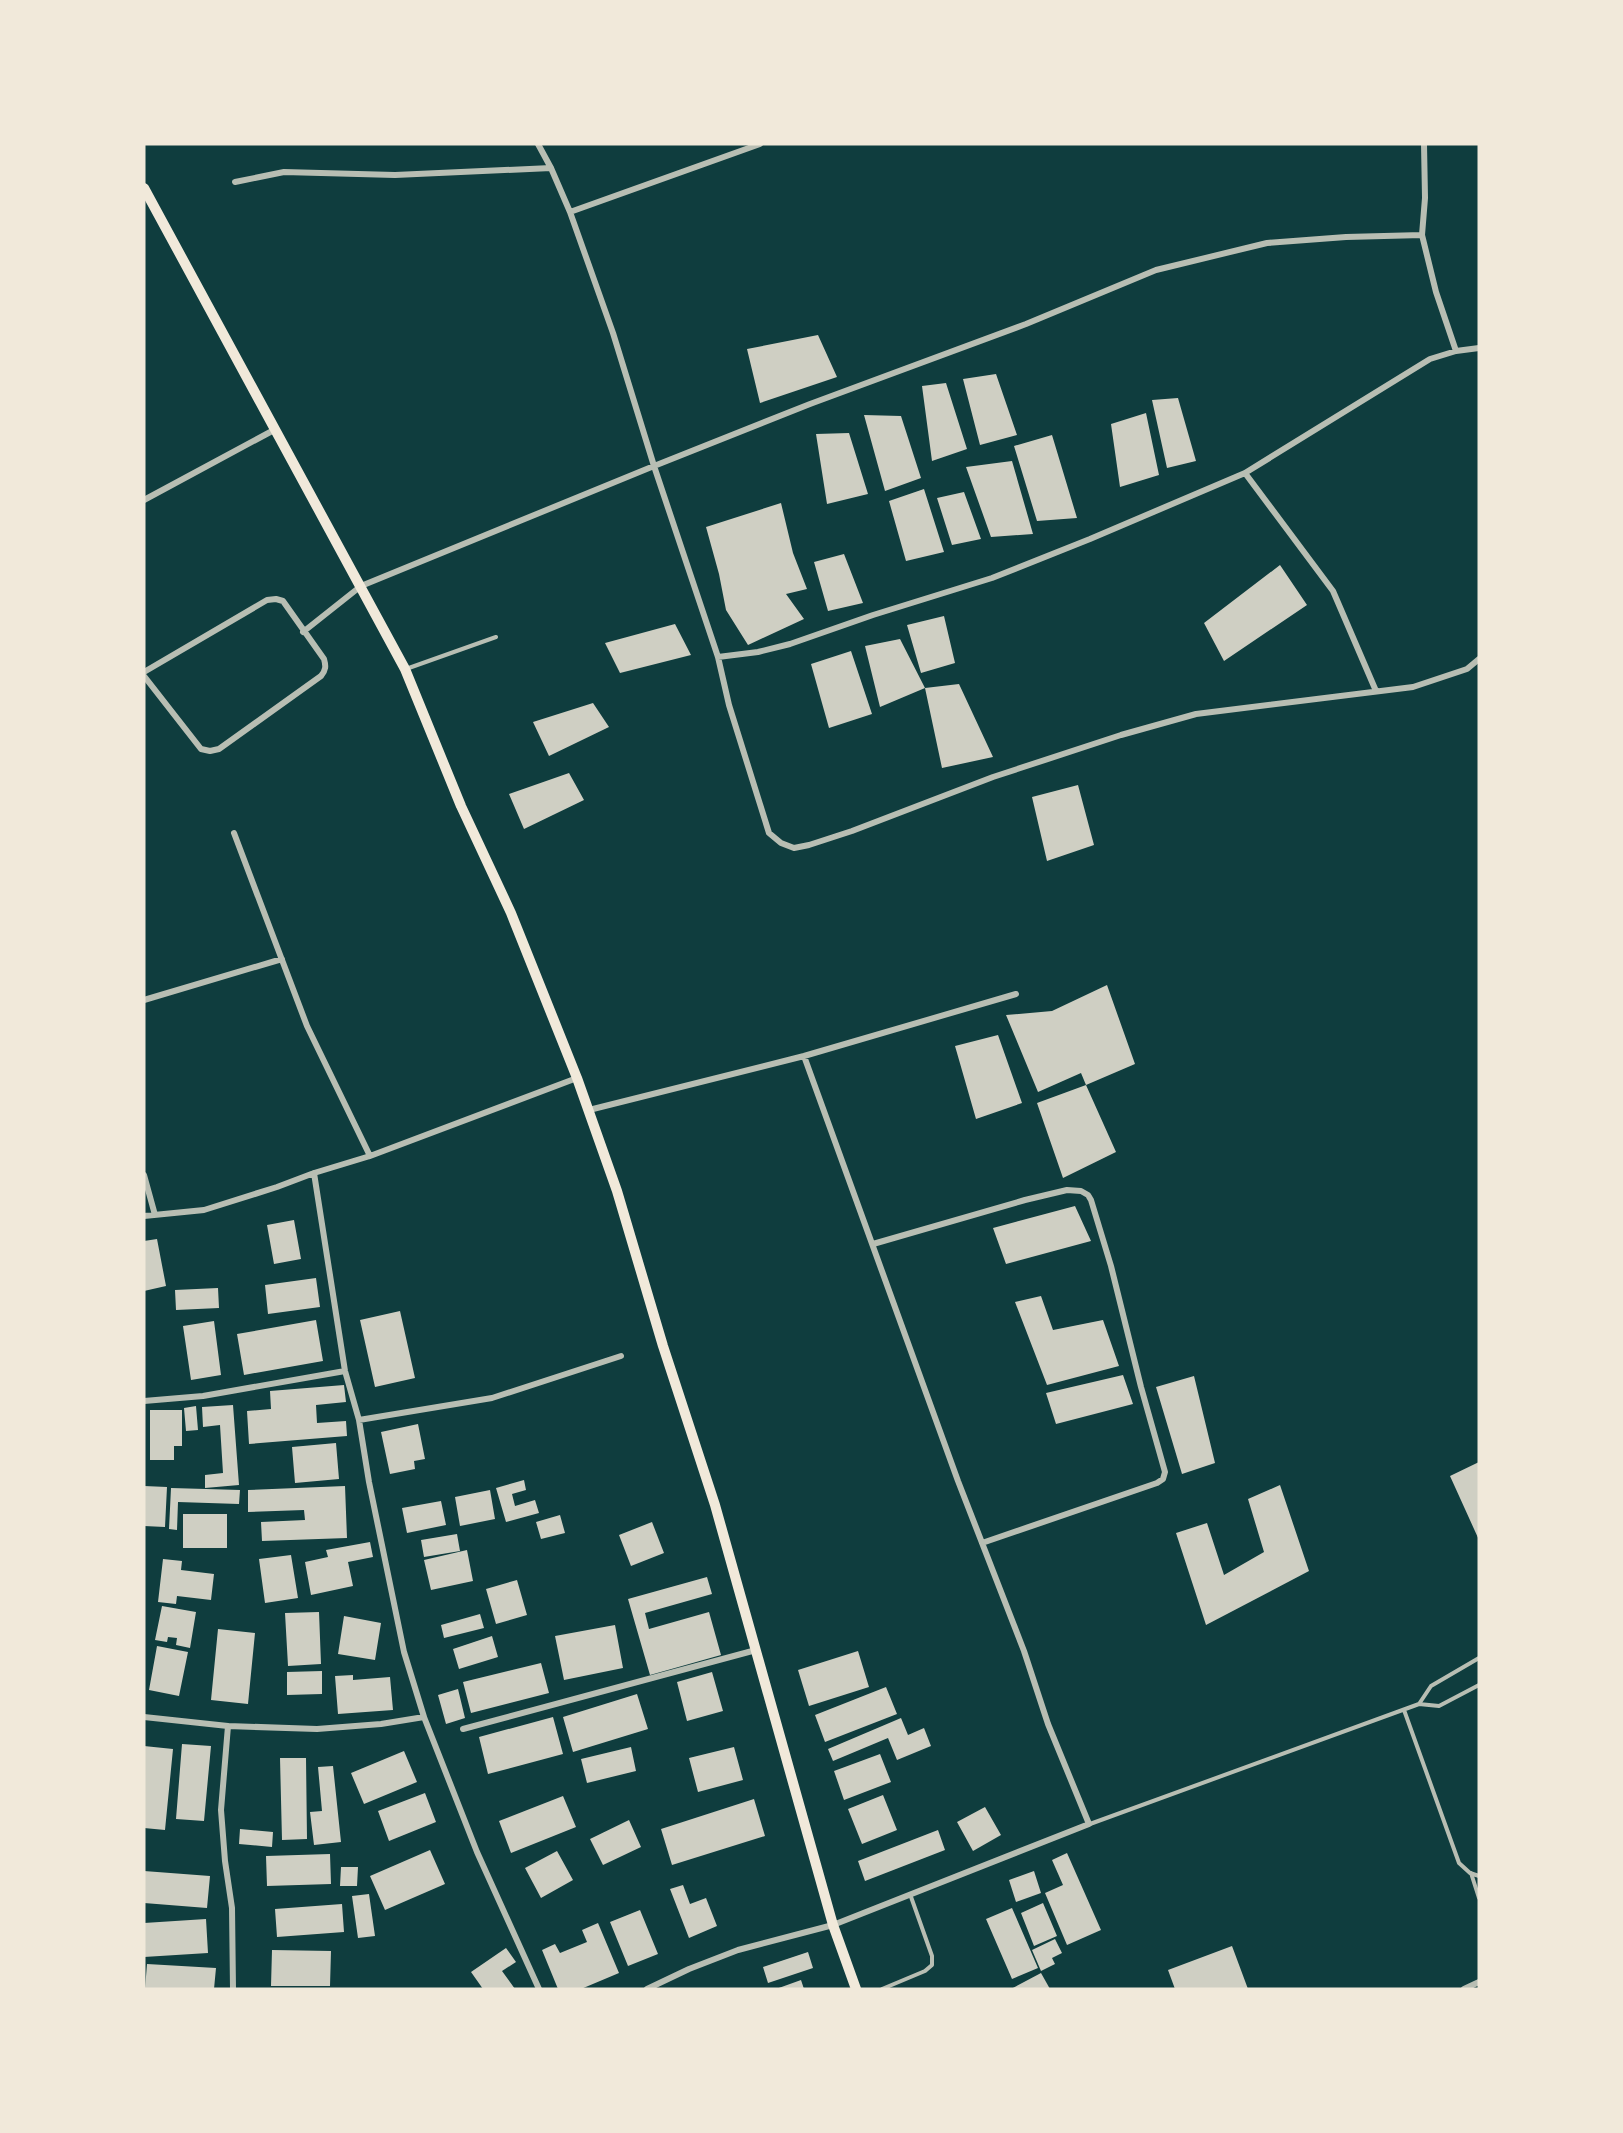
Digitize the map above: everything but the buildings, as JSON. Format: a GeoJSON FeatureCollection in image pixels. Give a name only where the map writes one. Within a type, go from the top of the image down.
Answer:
{"type":"FeatureCollection","features":[{"type":"Feature","properties":{"kind":"main road"},"geometry":{"type":"LineString","coordinates":[[144,188],[405,669],[461,806],[511,913],[590,1110],[715,1505],[833,1925],[856,1989]]}},
{"type":"Feature","properties":{"kind":"street"},"geometry":{"type":"LineString","coordinates":[[538,144],[570,212],[613,333],[718,657],[729,705],[769,833],[781,843],[794,848],[809,845],[1004,774],[1121,735],[1196,714],[1413,687],[1467,669],[1479,660]]}},
{"type":"Feature","properties":{"kind":"street"},"geometry":{"type":"LineString","coordinates":[[570,212],[760,144]]}},
{"type":"Feature","properties":{"kind":"street"},"geometry":{"type":"LineString","coordinates":[[1424,144],[1425,198],[1422,235],[1436,292],[1456,351]]}},
{"type":"Feature","properties":{"kind":"street"},"geometry":{"type":"LineString","coordinates":[[235,182],[284,172],[395,175],[551,168]]}},
{"type":"Feature","properties":{"kind":"street"},"geometry":{"type":"LineString","coordinates":[[303,632],[361,586],[654,465],[1026,324],[1156,270],[1267,243],[1346,237],[1422,235]]}},
{"type":"Feature","properties":{"kind":"street"},"geometry":{"type":"LineString","coordinates":[[718,657],[758,652],[790,644],[992,578],[1245,473],[1430,359],[1456,351],[1479,348]]}},
{"type":"Feature","properties":{"kind":"street"},"geometry":{"type":"LineString","coordinates":[[144,500],[274,430]]}},
{"type":"Feature","properties":{"kind":"street"},"geometry":{"type":"LineString","coordinates":[[1245,473],[1333,591],[1376,691]]}},
{"type":"Feature","properties":{"kind":"street"},"geometry":{"type":"LineString","coordinates":[[276,599],[283,602],[303,632],[324,659],[325,672],[219,749],[210,751],[201,749],[144,674],[267,600],[276,599]]}},
{"type":"Feature","properties":{"kind":"street"},"geometry":{"type":"LineString","coordinates":[[234,833],[307,1026],[370,1156]]}},
{"type":"Feature","properties":{"kind":"street"},"geometry":{"type":"LineString","coordinates":[[144,1000],[282,959]]}},
{"type":"Feature","properties":{"kind":"street"},"geometry":{"type":"LineString","coordinates":[[590,1110],[804,1056],[1016,994]]}},
{"type":"Feature","properties":{"kind":"street"},"geometry":{"type":"LineString","coordinates":[[647,1989],[689,1969],[738,1950],[833,1925],[1089,1824],[1048,1724],[1024,1651],[982,1543],[804,1056]]}},
{"type":"Feature","properties":{"kind":"street"},"geometry":{"type":"LineString","coordinates":[[144,1215],[204,1210],[277,1187],[370,1156],[577,1078]]}},
{"type":"Feature","properties":{"kind":"street"},"geometry":{"type":"LineString","coordinates":[[314,1173],[345,1371],[359,1420],[369,1482],[405,1652],[424,1717],[477,1852],[539,1989]]}},
{"type":"Feature","properties":{"kind":"street"},"geometry":{"type":"LineString","coordinates":[[144,1175],[155,1215]]}},
{"type":"Feature","properties":{"kind":"street"},"geometry":{"type":"LineString","coordinates":[[873,1244],[1067,1190],[1081,1191],[1091,1200],[1111,1266],[1141,1388],[1165,1472],[1163,1479],[1157,1484],[1113,1500],[982,1543]]}},
{"type":"Feature","properties":{"kind":"street"},"geometry":{"type":"LineString","coordinates":[[359,1420],[492,1398],[621,1356]]}},
{"type":"Feature","properties":{"kind":"street"},"geometry":{"type":"LineString","coordinates":[[144,1401],[203,1396],[345,1371]]}},
{"type":"Feature","properties":{"kind":"street"},"geometry":{"type":"LineString","coordinates":[[463,1729],[756,1650]]}},
{"type":"Feature","properties":{"kind":"street"},"geometry":{"type":"LineString","coordinates":[[144,1717],[228,1726],[317,1728],[381,1724],[424,1717]]}},
{"type":"Feature","properties":{"kind":"street"},"geometry":{"type":"LineString","coordinates":[[228,1726],[221,1810],[232,1908],[233,1989]]}},
{"type":"Feature","properties":{"kind":"street"},"geometry":{"type":"LineString","coordinates":[[1464,1989],[1479,1982]]}},
{"type":"Feature","properties":{"kind":"lane"},"geometry":{"type":"LineString","coordinates":[[405,669],[496,637]]}},
{"type":"Feature","properties":{"kind":"lane"},"geometry":{"type":"LineString","coordinates":[[1419,1704],[1431,1686],[1479,1658]]}},
{"type":"Feature","properties":{"kind":"lane"},"geometry":{"type":"LineString","coordinates":[[1089,1824],[1419,1704],[1439,1706],[1479,1685]]}},
{"type":"Feature","properties":{"kind":"lane"},"geometry":{"type":"LineString","coordinates":[[1404,1710],[1459,1863],[1470,1873],[1479,1876]]}},
{"type":"Feature","properties":{"kind":"lane"},"geometry":{"type":"LineString","coordinates":[[1470,1873],[1479,1898]]}},
{"type":"Feature","properties":{"kind":"lane"},"geometry":{"type":"LineString","coordinates":[[882,1989],[925,1971],[932,1965],[932,1956],[910,1893]]}}]}
